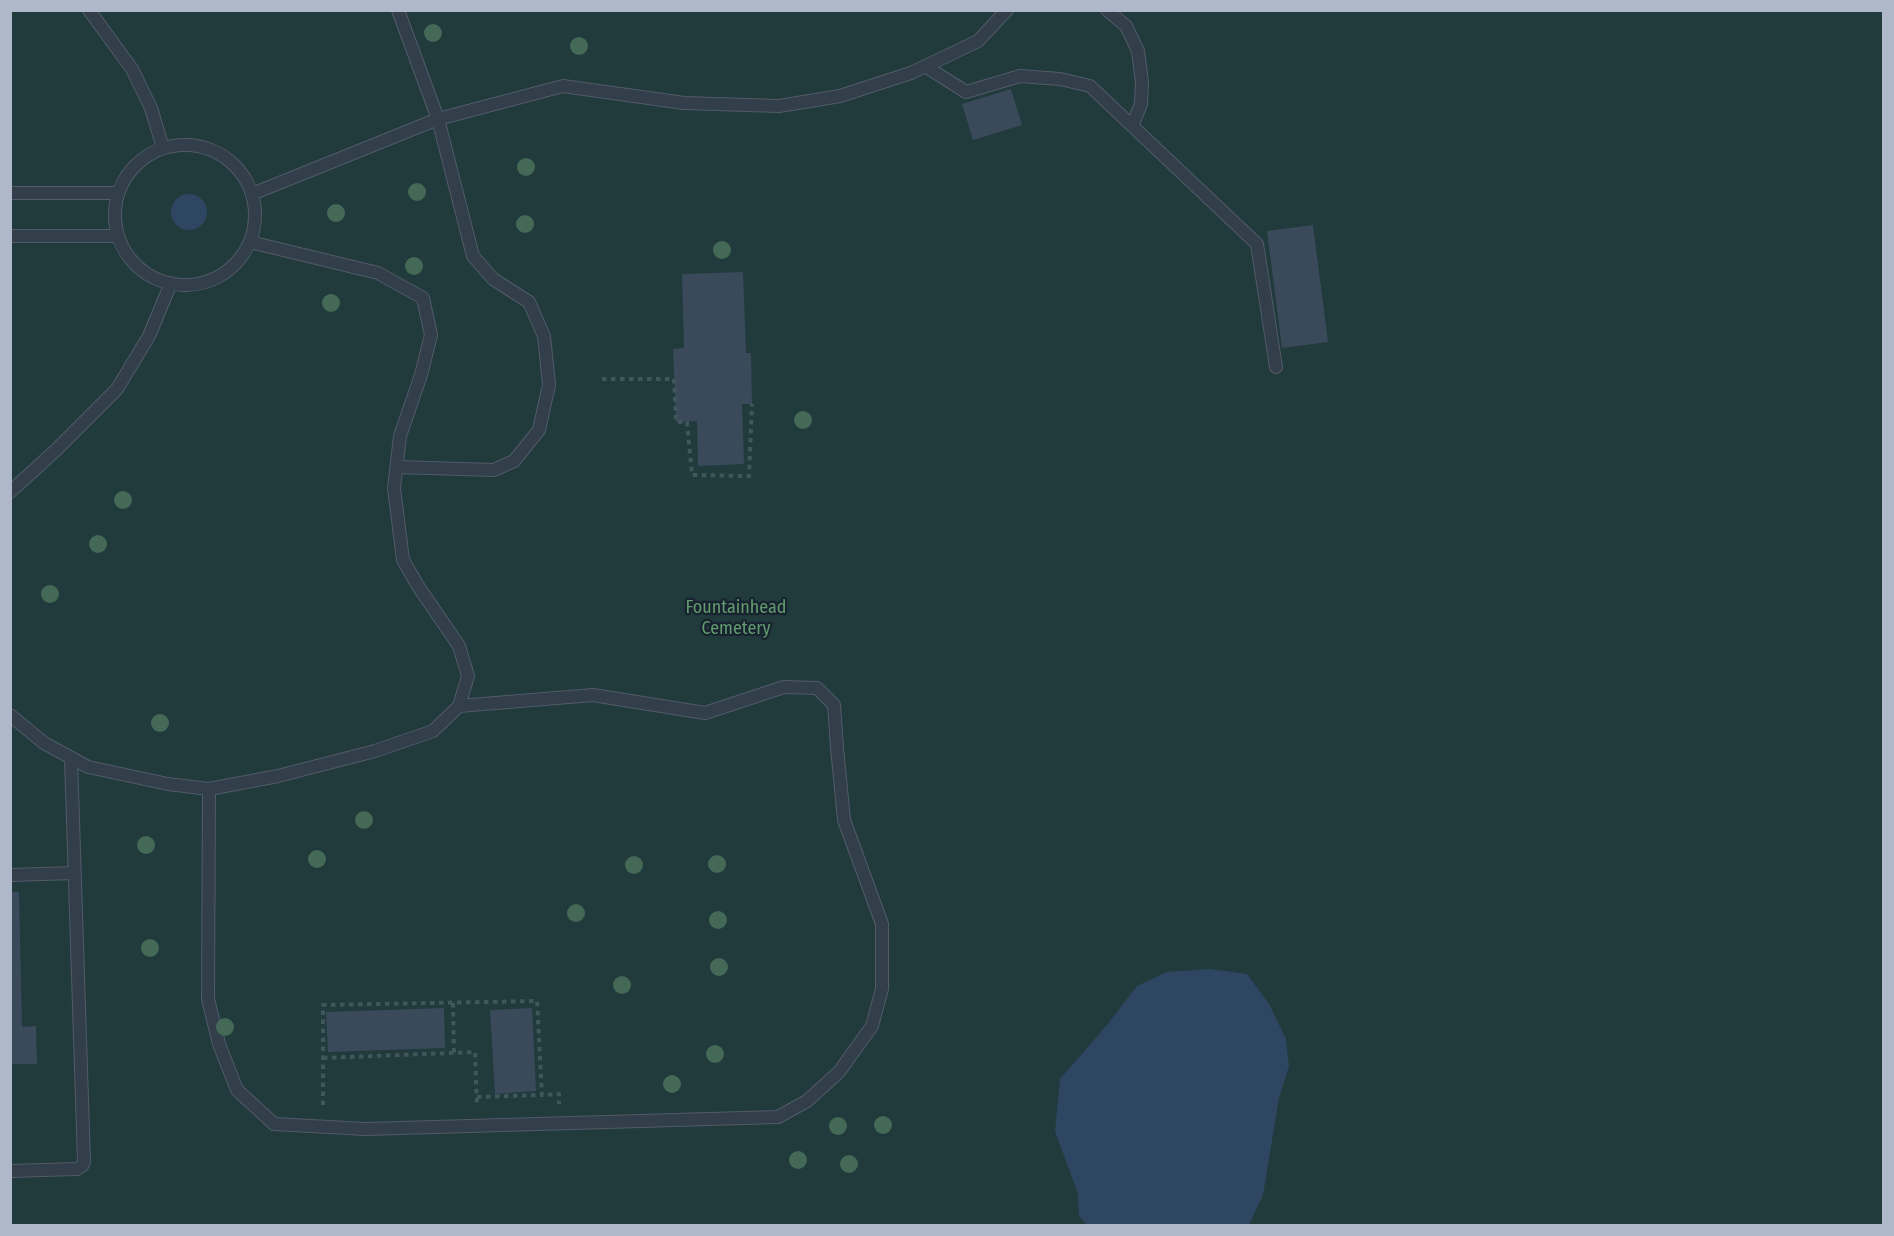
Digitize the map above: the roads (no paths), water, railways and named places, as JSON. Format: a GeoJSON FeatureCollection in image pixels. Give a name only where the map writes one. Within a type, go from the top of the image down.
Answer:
{"type":"FeatureCollection","features":[{"type":"Feature","properties":{"kind":"lane"},"geometry":{"type":"LineString","coordinates":[[89,10],[132,69],[151,108],[163,148]]}},
{"type":"Feature","properties":{"kind":"lane"},"geometry":{"type":"LineString","coordinates":[[397,466],[494,470],[514,461],[539,430],[549,385],[544,336],[529,302],[493,279],[473,256],[438,119],[398,10]]}},
{"type":"Feature","properties":{"kind":"lane"},"geometry":{"type":"LineString","coordinates":[[252,194],[438,119],[563,86],[684,103],[778,106],[840,96],[911,73],[978,41],[1007,10]]}},
{"type":"Feature","properties":{"kind":"lane"},"geometry":{"type":"LineString","coordinates":[[1107,10],[1126,26],[1138,51],[1142,82],[1141,104],[1132,126]]}},
{"type":"Feature","properties":{"kind":"lane"},"geometry":{"type":"LineString","coordinates":[[925,66],[966,92],[1020,76],[1060,79],[1090,86],[1257,244],[1276,367]]}},
{"type":"Feature","properties":{"kind":"lane"},"geometry":{"type":"LineString","coordinates":[[184,145],[206,148],[225,158],[241,172],[252,194],[255,218],[250,242],[237,262],[217,277],[194,284],[171,283],[147,274],[129,257],[118,236],[115,214],[118,193],[128,173],[144,158],[163,148],[184,145]]}},
{"type":"Feature","properties":{"kind":"lane"},"geometry":{"type":"LineString","coordinates":[[10,193],[118,193]]}},
{"type":"Feature","properties":{"kind":"lane"},"geometry":{"type":"LineString","coordinates":[[10,236],[118,236]]}},
{"type":"Feature","properties":{"kind":"lane"},"geometry":{"type":"LineString","coordinates":[[10,715],[44,743],[88,767],[168,784],[209,789],[278,776],[375,751],[433,731],[459,706],[468,676],[459,646],[403,560],[394,488],[400,436],[421,375],[430,335],[423,298],[378,273],[250,242]]}},
{"type":"Feature","properties":{"kind":"lane"},"geometry":{"type":"LineString","coordinates":[[10,492],[56,450],[117,388],[149,336],[171,283]]}},
{"type":"Feature","properties":{"kind":"lane"},"geometry":{"type":"LineString","coordinates":[[209,789],[208,999],[219,1044],[237,1090],[274,1124],[366,1129],[778,1117],[807,1101],[840,1072],[872,1026],[882,988],[882,924],[844,820],[834,705],[817,688],[784,687],[705,713],[593,695],[459,706]]}},
{"type":"Feature","properties":{"kind":"lane"},"geometry":{"type":"LineString","coordinates":[[10,1171],[77,1169],[84,1162],[71,758]]}},
{"type":"Feature","properties":{"kind":"lane"},"geometry":{"type":"LineString","coordinates":[[10,875],[75,873]]}},
{"type":"Feature","properties":{"kind":"water"},"geometry":{"type":"Polygon","coordinates":[[[189,194],[202,199],[207,212],[202,225],[189,230],[176,225],[171,212],[176,199],[189,194]]]}},
{"type":"Feature","properties":{"kind":"water"},"geometry":{"type":"Polygon","coordinates":[[[1210,969],[1247,974],[1269,1004],[1286,1039],[1289,1066],[1279,1098],[1263,1195],[1249,1225],[1087,1225],[1079,1216],[1078,1194],[1055,1131],[1060,1079],[1137,986],[1167,972],[1210,969]]]}},
{"type":"Feature","properties":{"kind":"park label","name":"Fountainhead Cemetery"},"geometry":{"type":"Point","coordinates":[736,618]}}]}
